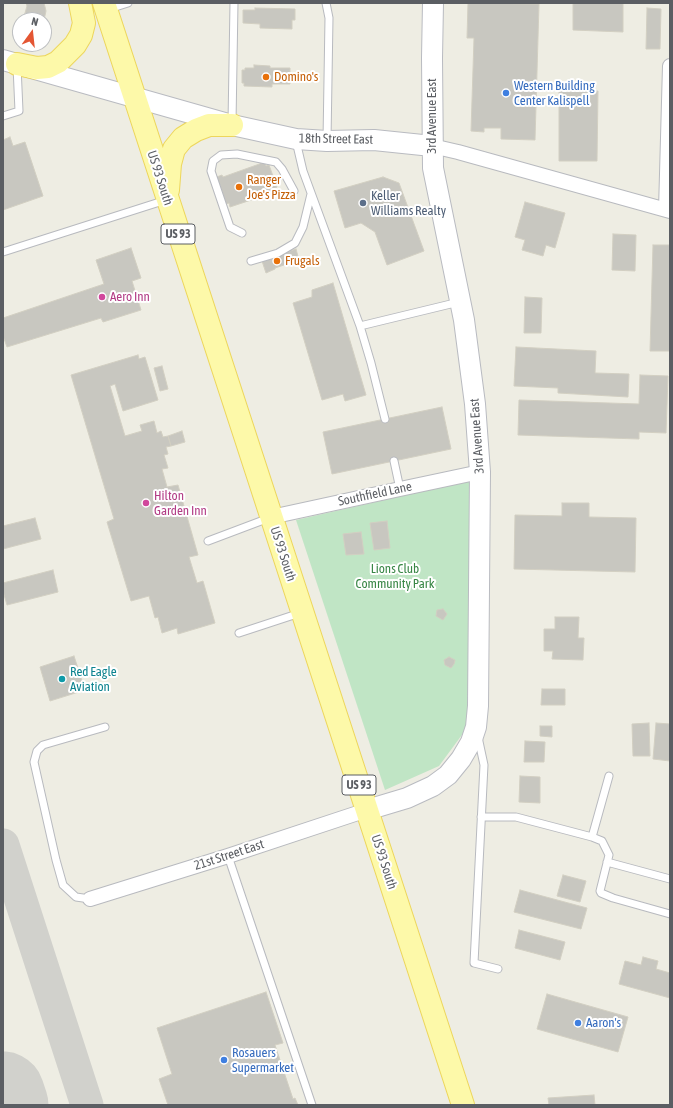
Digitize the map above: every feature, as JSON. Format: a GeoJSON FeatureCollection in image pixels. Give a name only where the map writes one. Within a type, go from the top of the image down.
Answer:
{"type":"FeatureCollection","features":[{"type":"Feature","properties":{"kind":"main road"},"geometry":{"type":"LineString","coordinates":[[10,62],[37,68],[48,67],[63,57],[81,36],[84,23],[80,3]]}},
{"type":"Feature","properties":{"kind":"main road","name":"US 93 South"},"geometry":{"type":"LineString","coordinates":[[105,6],[462,1105]]}},
{"type":"Feature","properties":{"kind":"main road"},"geometry":{"type":"LineString","coordinates":[[167,199],[170,164],[174,150],[183,138],[196,130],[209,125],[232,125]]}},
{"type":"Feature","properties":{"kind":"street","name":"3rd Avenue East"},"geometry":{"type":"LineString","coordinates":[[367,810],[407,798],[432,786],[448,775],[461,759],[471,742],[476,727],[478,706],[480,472],[475,404],[467,338],[433,168],[433,3]]}},
{"type":"Feature","properties":{"kind":"street","name":"18th Street East"},"geometry":{"type":"LineString","coordinates":[[10,62],[232,125],[296,140],[374,140],[432,146],[668,210]]}},
{"type":"Feature","properties":{"kind":"street"},"geometry":{"type":"LineString","coordinates":[[668,210],[670,66]]}},
{"type":"Feature","properties":{"kind":"street","name":"Southfield Lane"},"geometry":{"type":"LineString","coordinates":[[271,518],[400,488],[480,472]]}},
{"type":"Feature","properties":{"kind":"street","name":"21st Street East"},"geometry":{"type":"LineString","coordinates":[[90,899],[228,856],[367,810]]}},
{"type":"Feature","properties":{"kind":"lane"},"geometry":{"type":"LineString","coordinates":[[105,6],[128,3]]}},
{"type":"Feature","properties":{"kind":"lane"},"geometry":{"type":"LineString","coordinates":[[232,125],[234,3]]}},
{"type":"Feature","properties":{"kind":"lane"},"geometry":{"type":"LineString","coordinates":[[326,3],[329,18],[327,141]]}},
{"type":"Feature","properties":{"kind":"lane"},"geometry":{"type":"LineString","coordinates":[[3,116],[19,111],[10,62]]}},
{"type":"Feature","properties":{"kind":"lane"},"geometry":{"type":"LineString","coordinates":[[296,140],[303,171],[360,326],[371,362],[385,419]]}},
{"type":"Feature","properties":{"kind":"lane"},"geometry":{"type":"LineString","coordinates":[[242,233],[230,227],[211,171],[213,161],[221,155],[237,154],[276,162],[294,191]]}},
{"type":"Feature","properties":{"kind":"lane"},"geometry":{"type":"LineString","coordinates":[[251,261],[278,253],[295,243],[303,227],[311,194]]}},
{"type":"Feature","properties":{"kind":"lane"},"geometry":{"type":"LineString","coordinates":[[3,252],[167,199]]}},
{"type":"Feature","properties":{"kind":"lane"},"geometry":{"type":"LineString","coordinates":[[360,326],[460,302]]}},
{"type":"Feature","properties":{"kind":"lane"},"geometry":{"type":"LineString","coordinates":[[394,461],[400,488]]}},
{"type":"Feature","properties":{"kind":"lane"},"geometry":{"type":"LineString","coordinates":[[208,540],[271,518]]}},
{"type":"Feature","properties":{"kind":"lane"},"geometry":{"type":"LineString","coordinates":[[239,633],[302,612]]}},
{"type":"Feature","properties":{"kind":"lane"},"geometry":{"type":"LineString","coordinates":[[90,899],[76,897],[63,885],[34,762],[37,751],[43,746],[105,727]]}},
{"type":"Feature","properties":{"kind":"lane"},"geometry":{"type":"LineString","coordinates":[[476,727],[484,765],[474,963],[498,969]]}},
{"type":"Feature","properties":{"kind":"lane"},"geometry":{"type":"LineString","coordinates":[[592,837],[609,776]]}},
{"type":"Feature","properties":{"kind":"lane"},"geometry":{"type":"LineString","coordinates":[[481,817],[516,817],[600,840],[609,855],[600,891],[601,893],[613,898],[670,914]]}},
{"type":"Feature","properties":{"kind":"lane"},"geometry":{"type":"LineString","coordinates":[[228,856],[312,1105]]}},
{"type":"Feature","properties":{"kind":"lane"},"geometry":{"type":"LineString","coordinates":[[607,862],[670,879]]}},
{"type":"Feature","properties":{"kind":"green space","name":"Lions Club Community Park"},"geometry":{"type":"Polygon","coordinates":[[[473,480],[467,728],[439,766],[385,790],[296,520],[473,480]]]}},
{"type":"Feature","properties":{"kind":"building"},"geometry":{"type":"Polygon","coordinates":[[[26,3],[44,3],[46,12],[25,12],[27,6],[26,3]]]}},
{"type":"Feature","properties":{"kind":"building"},"geometry":{"type":"Polygon","coordinates":[[[468,3],[539,4],[535,140],[501,139],[501,128],[484,128],[484,132],[471,131],[474,38],[467,38],[468,3]]]}},
{"type":"Feature","properties":{"kind":"building"},"geometry":{"type":"Polygon","coordinates":[[[573,3],[623,3],[623,32],[573,30],[573,3]]]}},
{"type":"Feature","properties":{"kind":"building"},"geometry":{"type":"Polygon","coordinates":[[[255,8],[295,9],[295,20],[292,20],[292,29],[260,28],[260,24],[243,23],[243,10],[255,10],[255,8]]]}},
{"type":"Feature","properties":{"kind":"building"},"geometry":{"type":"Polygon","coordinates":[[[647,8],[661,9],[660,49],[646,49],[647,8]]]}},
{"type":"Feature","properties":{"kind":"building"},"geometry":{"type":"Polygon","coordinates":[[[254,65],[270,66],[270,68],[290,68],[290,84],[272,84],[272,87],[244,86],[244,83],[242,83],[242,70],[245,70],[245,68],[254,68],[254,65]]]}},
{"type":"Feature","properties":{"kind":"building"},"geometry":{"type":"Polygon","coordinates":[[[559,91],[598,91],[597,161],[559,161],[559,91]]]}},
{"type":"Feature","properties":{"kind":"building"},"geometry":{"type":"Polygon","coordinates":[[[10,137],[13,146],[25,142],[43,196],[3,210],[3,140],[10,137]]]}},
{"type":"Feature","properties":{"kind":"building"},"geometry":{"type":"Polygon","coordinates":[[[265,162],[266,166],[269,165],[277,187],[274,189],[275,192],[230,207],[229,203],[226,204],[220,185],[217,186],[214,178],[222,175],[223,177],[265,162]]]}},
{"type":"Feature","properties":{"kind":"building"},"geometry":{"type":"Polygon","coordinates":[[[383,177],[399,183],[424,251],[387,265],[375,232],[361,223],[345,228],[334,191],[383,177]]]}},
{"type":"Feature","properties":{"kind":"building"},"geometry":{"type":"Polygon","coordinates":[[[525,202],[565,213],[555,248],[546,245],[543,256],[522,250],[525,240],[515,237],[525,202]]]}},
{"type":"Feature","properties":{"kind":"building"},"geometry":{"type":"Polygon","coordinates":[[[613,234],[636,235],[635,271],[612,270],[613,234]]]}},
{"type":"Feature","properties":{"kind":"building"},"geometry":{"type":"Polygon","coordinates":[[[653,245],[670,245],[670,351],[650,351],[653,245]]]}},
{"type":"Feature","properties":{"kind":"building","name":"Aero Inn"},"geometry":{"type":"Polygon","coordinates":[[[131,248],[141,278],[132,281],[141,310],[103,322],[101,318],[7,347],[3,336],[3,318],[104,284],[96,260],[131,248]]]}},
{"type":"Feature","properties":{"kind":"building"},"geometry":{"type":"Polygon","coordinates":[[[296,249],[299,260],[275,268],[266,273],[261,258],[272,257],[296,249]]]}},
{"type":"Feature","properties":{"kind":"building"},"geometry":{"type":"Polygon","coordinates":[[[333,283],[366,395],[345,401],[343,394],[322,400],[293,303],[312,297],[312,290],[333,283]]]}},
{"type":"Feature","properties":{"kind":"building"},"geometry":{"type":"Polygon","coordinates":[[[525,297],[542,298],[541,333],[524,333],[525,297]]]}},
{"type":"Feature","properties":{"kind":"building"},"geometry":{"type":"Polygon","coordinates":[[[516,347],[596,351],[595,373],[629,374],[628,397],[558,393],[558,388],[514,386],[516,347]]]}},
{"type":"Feature","properties":{"kind":"building","name":"Hilton Garden Inn"},"geometry":{"type":"Polygon","coordinates":[[[138,355],[139,359],[145,357],[158,400],[123,411],[115,384],[110,386],[125,436],[142,431],[140,425],[154,421],[157,433],[161,431],[163,437],[168,436],[171,446],[166,447],[168,454],[164,455],[168,468],[162,469],[167,487],[178,485],[198,555],[189,557],[197,583],[203,581],[215,623],[178,634],[177,628],[162,633],[158,617],[155,618],[149,596],[131,601],[107,522],[114,519],[71,375],[138,355]]]}},
{"type":"Feature","properties":{"kind":"building"},"geometry":{"type":"Polygon","coordinates":[[[162,366],[168,389],[160,391],[154,368],[162,366]]]}},
{"type":"Feature","properties":{"kind":"building"},"geometry":{"type":"Polygon","coordinates":[[[640,375],[668,376],[666,433],[639,432],[639,439],[518,435],[519,400],[639,404],[640,375]]]}},
{"type":"Feature","properties":{"kind":"building"},"geometry":{"type":"Polygon","coordinates":[[[442,407],[451,449],[332,474],[323,432],[442,407]]]}},
{"type":"Feature","properties":{"kind":"building"},"geometry":{"type":"Polygon","coordinates":[[[182,431],[185,442],[171,446],[168,436],[182,431]]]}},
{"type":"Feature","properties":{"kind":"building"},"geometry":{"type":"Polygon","coordinates":[[[562,503],[589,503],[589,517],[636,518],[635,572],[514,569],[515,515],[562,516],[562,503]]]}},
{"type":"Feature","properties":{"kind":"building"},"geometry":{"type":"Polygon","coordinates":[[[35,518],[41,539],[3,549],[3,526],[35,518]]]}},
{"type":"Feature","properties":{"kind":"building"},"geometry":{"type":"Polygon","coordinates":[[[387,521],[390,548],[374,550],[370,523],[387,521]]]}},
{"type":"Feature","properties":{"kind":"building"},"geometry":{"type":"Polygon","coordinates":[[[361,532],[364,554],[346,555],[343,534],[361,532]]]}},
{"type":"Feature","properties":{"kind":"building"},"geometry":{"type":"Polygon","coordinates":[[[53,570],[58,592],[7,605],[3,591],[3,583],[53,570]]]}},
{"type":"Feature","properties":{"kind":"building"},"geometry":{"type":"Polygon","coordinates":[[[443,609],[447,614],[443,620],[436,616],[437,610],[443,609]]]}},
{"type":"Feature","properties":{"kind":"building"},"geometry":{"type":"Polygon","coordinates":[[[555,617],[579,617],[578,638],[584,638],[583,660],[552,659],[553,651],[544,651],[544,629],[555,629],[555,617]]]}},
{"type":"Feature","properties":{"kind":"building","name":"Red Eagle Aviation"},"geometry":{"type":"Polygon","coordinates":[[[74,656],[85,690],[50,701],[40,667],[74,656]]]}},
{"type":"Feature","properties":{"kind":"building"},"geometry":{"type":"Polygon","coordinates":[[[449,657],[455,660],[451,668],[445,665],[444,660],[449,657]]]}},
{"type":"Feature","properties":{"kind":"building"},"geometry":{"type":"Polygon","coordinates":[[[542,689],[565,689],[565,705],[541,705],[542,689]]]}},
{"type":"Feature","properties":{"kind":"building"},"geometry":{"type":"Polygon","coordinates":[[[649,723],[650,756],[633,756],[632,724],[649,723]]]}},
{"type":"Feature","properties":{"kind":"building"},"geometry":{"type":"Polygon","coordinates":[[[656,723],[670,724],[670,761],[653,759],[656,723]]]}},
{"type":"Feature","properties":{"kind":"building"},"geometry":{"type":"Polygon","coordinates":[[[540,726],[552,726],[552,737],[540,736],[540,726]]]}},
{"type":"Feature","properties":{"kind":"building"},"geometry":{"type":"Polygon","coordinates":[[[525,741],[545,742],[544,762],[524,762],[525,741]]]}},
{"type":"Feature","properties":{"kind":"building"},"geometry":{"type":"Polygon","coordinates":[[[520,776],[540,777],[540,803],[519,802],[520,776]]]}},
{"type":"Feature","properties":{"kind":"building"},"geometry":{"type":"Polygon","coordinates":[[[563,875],[586,881],[580,902],[557,896],[563,875]]]}},
{"type":"Feature","properties":{"kind":"building"},"geometry":{"type":"Polygon","coordinates":[[[520,890],[587,908],[581,929],[514,912],[520,890]]]}},
{"type":"Feature","properties":{"kind":"building"},"geometry":{"type":"Polygon","coordinates":[[[519,930],[565,942],[560,960],[515,948],[519,930]]]}},
{"type":"Feature","properties":{"kind":"building"},"geometry":{"type":"Polygon","coordinates":[[[643,957],[658,961],[656,969],[670,973],[670,998],[619,984],[625,961],[641,965],[643,957]]]}},
{"type":"Feature","properties":{"kind":"building","name":"Rosauers Supermarket"},"geometry":{"type":"Polygon","coordinates":[[[266,992],[283,1043],[275,1045],[293,1099],[295,1098],[298,1105],[168,1105],[159,1079],[172,1074],[157,1028],[266,992]]]}},
{"type":"Feature","properties":{"kind":"building"},"geometry":{"type":"Polygon","coordinates":[[[547,994],[628,1017],[618,1052],[537,1029],[547,994]]]}},
{"type":"Feature","properties":{"kind":"building"},"geometry":{"type":"Polygon","coordinates":[[[594,1095],[595,1105],[549,1105],[548,1098],[594,1095]]]}},
{"type":"Feature","properties":{"kind":"taxiway"},"geometry":{"type":"LineString","coordinates":[[3,845],[87,1105]]}},
{"type":"Feature","properties":{"kind":"runway"},"geometry":{"type":"LineString","coordinates":[[3,1093],[7,1105]]}},
{"type":"Feature","properties":{"kind":"place","name":"Domino's"},"geometry":{"type":"Point","coordinates":[266,77]}},
{"type":"Feature","properties":{"kind":"place","name":"Western Building Center Kalispell"},"geometry":{"type":"Point","coordinates":[506,93]}},
{"type":"Feature","properties":{"kind":"place","name":"Ranger Joe's Pizza"},"geometry":{"type":"Point","coordinates":[239,187]}},
{"type":"Feature","properties":{"kind":"place","name":"Keller Williams Realty"},"geometry":{"type":"Point","coordinates":[363,203]}},
{"type":"Feature","properties":{"kind":"place","name":"Frugals"},"geometry":{"type":"Point","coordinates":[277,261]}},
{"type":"Feature","properties":{"kind":"place","name":"Aero Inn"},"geometry":{"type":"Point","coordinates":[102,297]}},
{"type":"Feature","properties":{"kind":"place","name":"Hilton Garden Inn"},"geometry":{"type":"Point","coordinates":[146,503]}},
{"type":"Feature","properties":{"kind":"place","name":"Red Eagle Aviation"},"geometry":{"type":"Point","coordinates":[62,679]}},
{"type":"Feature","properties":{"kind":"place","name":"Aaron's"},"geometry":{"type":"Point","coordinates":[578,1023]}},
{"type":"Feature","properties":{"kind":"place","name":"Rosauers Supermarket"},"geometry":{"type":"Point","coordinates":[224,1060]}}]}
